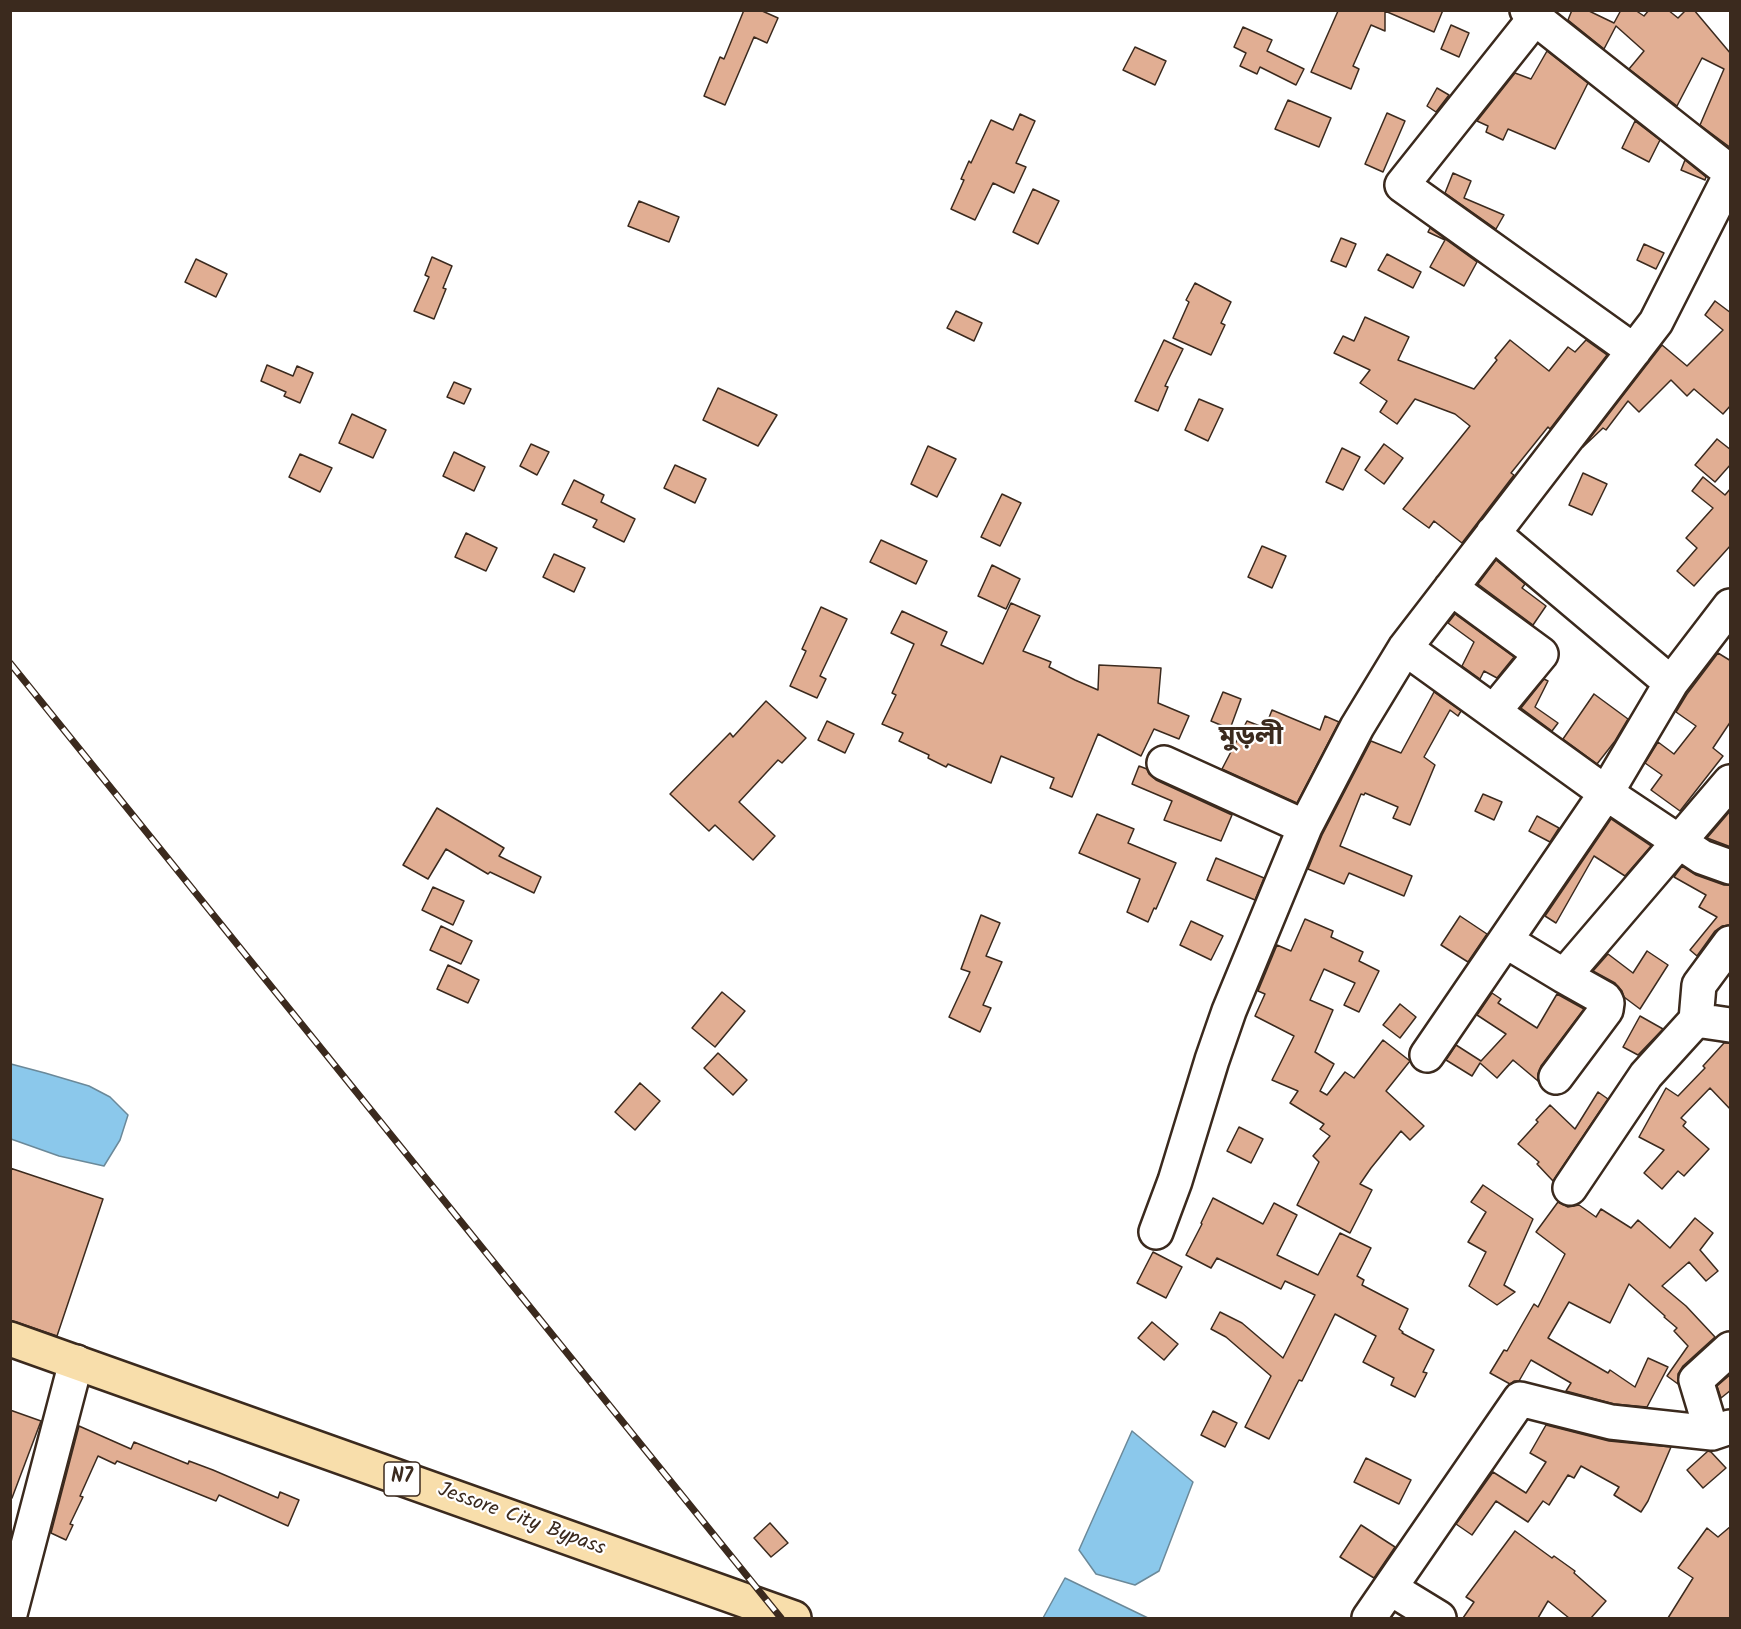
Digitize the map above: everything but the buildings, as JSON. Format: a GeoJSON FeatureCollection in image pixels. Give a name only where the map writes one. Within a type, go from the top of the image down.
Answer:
{"type":"FeatureCollection","features":[{"type":"Feature","properties":{"kind":"highway","name":"Jessore City Bypass"},"geometry":{"type":"LineString","coordinates":[[10,1339],[794,1618]]}},
{"type":"Feature","properties":{"kind":"street"},"geometry":{"type":"LineString","coordinates":[[1156,1232],[1229,1011],[1305,827],[1358,727],[1405,648],[1493,533],[1634,351],[1656,322],[1731,174],[1531,14],[1402,185],[1634,351]]}},
{"type":"Feature","properties":{"kind":"street"},"geometry":{"type":"LineString","coordinates":[[1493,533],[1671,683]]}},
{"type":"Feature","properties":{"kind":"street"},"geometry":{"type":"LineString","coordinates":[[1451,588],[1541,654],[1494,711]]}},
{"type":"Feature","properties":{"kind":"street"},"geometry":{"type":"LineString","coordinates":[[1427,1055],[1606,793],[1671,683],[1731,606]]}},
{"type":"Feature","properties":{"kind":"street"},"geometry":{"type":"LineString","coordinates":[[1405,648],[1606,793],[1702,857],[1731,867]]}},
{"type":"Feature","properties":{"kind":"street"},"geometry":{"type":"LineString","coordinates":[[1164,764],[1305,827]]}},
{"type":"Feature","properties":{"kind":"street"},"geometry":{"type":"LineString","coordinates":[[1564,976],[1731,782]]}},
{"type":"Feature","properties":{"kind":"street"},"geometry":{"type":"LineString","coordinates":[[1506,941],[1605,999],[1607,1003],[1606,1010],[1556,1077]]}},
{"type":"Feature","properties":{"kind":"street"},"geometry":{"type":"LineString","coordinates":[[1570,1188],[1646,1075],[1696,1020],[1699,985],[1731,944]]}},
{"type":"Feature","properties":{"kind":"street"},"geometry":{"type":"LineString","coordinates":[[1696,1020],[1731,1025]]}},
{"type":"Feature","properties":{"kind":"street"},"geometry":{"type":"LineString","coordinates":[[1721,1430],[1696,1380],[1731,1349]]}},
{"type":"Feature","properties":{"kind":"street"},"geometry":{"type":"LineString","coordinates":[[10,1614],[76,1362]]}},
{"type":"Feature","properties":{"kind":"street"},"geometry":{"type":"LineString","coordinates":[[1369,1618],[1520,1399],[1611,1422],[1721,1430]]}},
{"type":"Feature","properties":{"kind":"street"},"geometry":{"type":"LineString","coordinates":[[1390,1588],[1439,1618]]}},
{"type":"Feature","properties":{"kind":"water"},"geometry":{"type":"Polygon","coordinates":[[[11,1064],[89,1086],[110,1097],[128,1115],[120,1140],[104,1166],[59,1156],[11,1139],[11,1064]]]}},
{"type":"Feature","properties":{"kind":"water"},"geometry":{"type":"Polygon","coordinates":[[[1132,1431],[1193,1482],[1159,1571],[1135,1585],[1096,1574],[1079,1550],[1132,1431]]]}},
{"type":"Feature","properties":{"kind":"water"},"geometry":{"type":"Polygon","coordinates":[[[1065,1578],[1148,1618],[1043,1618],[1065,1578]]]}},
{"type":"Feature","properties":{"kind":"railway"},"geometry":{"type":"LineString","coordinates":[[10,663],[781,1618]]}},
{"type":"Feature","properties":{"kind":"district","name":"মুড়লী"},"geometry":{"type":"Point","coordinates":[1251,739]}}]}
